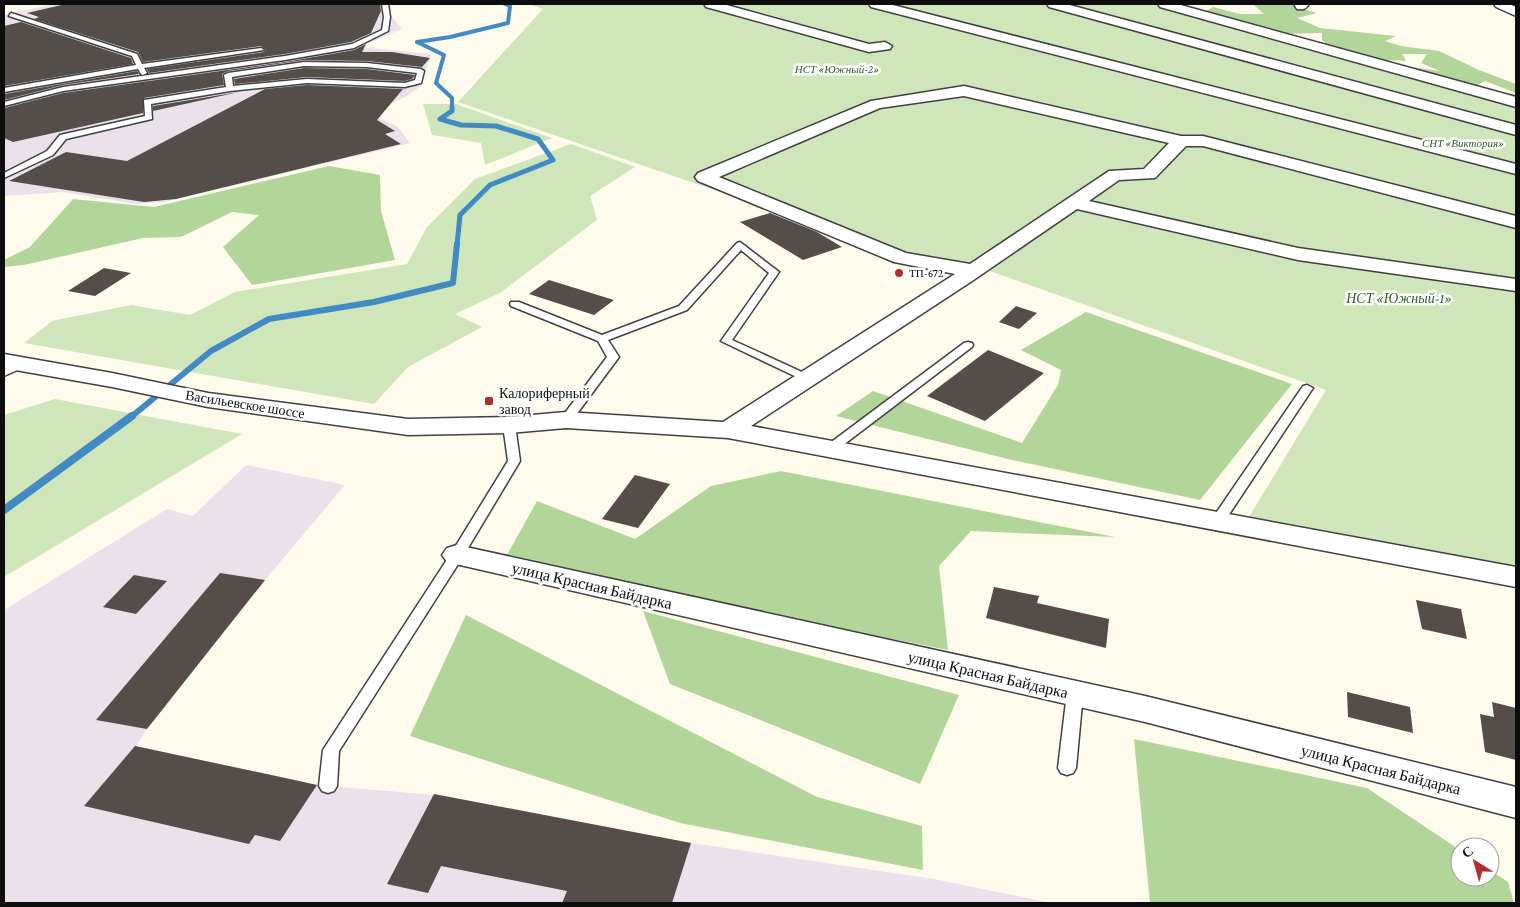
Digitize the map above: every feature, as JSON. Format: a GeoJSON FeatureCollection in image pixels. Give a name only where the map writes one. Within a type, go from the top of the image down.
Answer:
{"type":"FeatureCollection","features":[{"type":"Feature","properties":{"kind":"street"},"geometry":{"type":"LineString","coordinates":[[710,4],[869,48],[885,46]]}},
{"type":"Feature","properties":{"kind":"street"},"geometry":{"type":"LineString","coordinates":[[875,4],[1516,170]]}},
{"type":"Feature","properties":{"kind":"street"},"geometry":{"type":"LineString","coordinates":[[1054,4],[1516,130]]}},
{"type":"Feature","properties":{"kind":"street"},"geometry":{"type":"LineString","coordinates":[[1164,4],[1516,102]]}},
{"type":"Feature","properties":{"kind":"street"},"geometry":{"type":"LineString","coordinates":[[1500,4],[1516,12]]}},
{"type":"Feature","properties":{"kind":"street"},"geometry":{"type":"LineString","coordinates":[[972,270],[902,258],[704,177],[877,104],[964,91],[1181,141],[1203,141],[1516,222]]}},
{"type":"Feature","properties":{"kind":"street"},"geometry":{"type":"LineString","coordinates":[[728,430],[809,379],[1115,175],[1149,174],[1181,141]]}},
{"type":"Feature","properties":{"kind":"street"},"geometry":{"type":"LineString","coordinates":[[1073,203],[1298,254],[1516,285]]}},
{"type":"Feature","properties":{"kind":"street","name":"Васильевское шоссе"},"geometry":{"type":"LineString","coordinates":[[9,366],[112,380],[208,400],[408,428],[499,426]]}},
{"type":"Feature","properties":{"kind":"street"},"geometry":{"type":"LineString","coordinates":[[499,426],[566,420],[728,430],[1516,578]]}},
{"type":"Feature","properties":{"kind":"street","name":"улица Красная Байдарка"},"geometry":{"type":"LineString","coordinates":[[457,555],[1145,709],[1516,803]]}},
{"type":"Feature","properties":{"kind":"lane"},"geometry":{"type":"LineString","coordinates":[[4,104],[62,89],[285,58],[354,46],[385,31],[387,18],[385,4]]}},
{"type":"Feature","properties":{"kind":"lane"},"geometry":{"type":"LineString","coordinates":[[12,15],[135,55],[146,77]]}},
{"type":"Feature","properties":{"kind":"lane"},"geometry":{"type":"LineString","coordinates":[[4,90],[140,66],[261,50]]}},
{"type":"Feature","properties":{"kind":"lane"},"geometry":{"type":"LineString","coordinates":[[4,176],[50,153],[63,137],[149,117],[147,102],[230,89],[307,80],[405,85],[418,81],[421,71],[367,65],[304,64],[228,75],[230,89]]}},
{"type":"Feature","properties":{"kind":"lane"},"geometry":{"type":"LineString","coordinates":[[602,339],[683,308],[740,245],[774,272],[726,341],[809,379]]}},
{"type":"Feature","properties":{"kind":"lane"},"geometry":{"type":"LineString","coordinates":[[515,304],[602,339],[614,357],[566,420]]}},
{"type":"Feature","properties":{"kind":"lane"},"geometry":{"type":"LineString","coordinates":[[830,449],[968,345]]}},
{"type":"Feature","properties":{"kind":"lane"},"geometry":{"type":"LineString","coordinates":[[1217,522],[1307,388]]}},
{"type":"Feature","properties":{"kind":"lane"},"geometry":{"type":"LineString","coordinates":[[328,786],[331,750],[457,555],[514,461],[499,426]]}},
{"type":"Feature","properties":{"kind":"lane"},"geometry":{"type":"LineString","coordinates":[[1067,768],[1074,693]]}},
{"type":"Feature","properties":{"kind":"shaded area"},"geometry":{"type":"Polygon","coordinates":[[[54,4],[388,4],[389,14],[402,29],[359,47],[431,54],[421,86],[407,96],[392,103],[359,108],[398,127],[410,143],[165,202],[136,204],[63,192],[4,196],[4,15],[54,4]]]}},
{"type":"Feature","properties":{"kind":"shaded area"},"geometry":{"type":"Polygon","coordinates":[[[246,465],[345,485],[265,580],[147,729],[136,746],[317,785],[434,795],[691,843],[934,879],[1051,903],[4,903],[4,610],[167,509],[193,516],[246,465]]]}},
{"type":"Feature","properties":{"kind":"green space","name":"НСТ «Южный-1»"},"geometry":{"type":"Polygon","coordinates":[[[529,4],[1157,4],[1516,106],[1516,568],[1249,517],[1326,390],[984,269],[904,255],[458,102],[543,9],[529,4]]]}},
{"type":"Feature","properties":{"kind":"green space"},"geometry":{"type":"Polygon","coordinates":[[[1255,4],[1296,4],[1295,7],[1317,13],[1297,18],[1320,28],[1396,36],[1385,41],[1401,46],[1439,51],[1479,70],[1516,84],[1516,93],[1485,81],[1474,87],[1403,68],[1410,67],[1440,71],[1421,63],[1427,54],[1402,54],[1406,61],[1350,56],[1330,47],[1322,40],[1322,33],[1278,34],[1203,13],[1213,7],[1240,14],[1264,14],[1255,4]]]}},
{"type":"Feature","properties":{"kind":"green space"},"geometry":{"type":"Polygon","coordinates":[[[423,104],[456,104],[552,138],[485,165],[481,143],[432,135],[423,104]]]}},
{"type":"Feature","properties":{"kind":"green space"},"geometry":{"type":"Polygon","coordinates":[[[571,144],[635,167],[590,196],[597,220],[500,293],[455,314],[482,327],[408,367],[374,404],[24,343],[52,321],[131,305],[190,315],[235,292],[407,264],[427,227],[475,179],[571,144]]]}},
{"type":"Feature","properties":{"kind":"green space"},"geometry":{"type":"Polygon","coordinates":[[[329,166],[380,175],[381,211],[395,260],[252,285],[223,247],[259,215],[232,212],[181,237],[143,238],[24,265],[4,267],[4,260],[30,247],[73,199],[154,207],[329,166]]]}},
{"type":"Feature","properties":{"kind":"green space"},"geometry":{"type":"Polygon","coordinates":[[[1086,312],[1292,384],[1200,500],[1012,460],[836,416],[873,391],[1022,443],[1058,385],[1061,370],[1021,350],[1086,312]]]}},
{"type":"Feature","properties":{"kind":"green space"},"geometry":{"type":"Polygon","coordinates":[[[55,399],[242,434],[4,577],[4,415],[55,399]]]}},
{"type":"Feature","properties":{"kind":"green space"},"geometry":{"type":"Polygon","coordinates":[[[781,471],[1115,537],[971,531],[939,566],[948,650],[658,592],[507,555],[537,501],[635,539],[711,486],[781,471]]]}},
{"type":"Feature","properties":{"kind":"green space"},"geometry":{"type":"Polygon","coordinates":[[[643,611],[959,695],[920,784],[670,684],[643,611]]]}},
{"type":"Feature","properties":{"kind":"green space"},"geometry":{"type":"Polygon","coordinates":[[[466,615],[817,797],[922,826],[923,870],[680,823],[410,736],[466,615]]]}},
{"type":"Feature","properties":{"kind":"green space"},"geometry":{"type":"Polygon","coordinates":[[[1134,739],[1367,788],[1450,843],[1450,887],[1500,887],[1500,877],[1508,882],[1514,903],[1150,903],[1134,739]]]}},
{"type":"Feature","properties":{"kind":"building"},"geometry":{"type":"Polygon","coordinates":[[[66,4],[380,4],[381,11],[371,33],[351,42],[285,54],[149,73],[147,69],[264,52],[266,50],[261,46],[143,62],[138,52],[34,19],[39,17],[27,13],[66,4]]]}},
{"type":"Feature","properties":{"kind":"building"},"geometry":{"type":"Polygon","coordinates":[[[21,22],[131,58],[133,64],[4,86],[4,26],[21,22]]]}},
{"type":"Feature","properties":{"kind":"building"},"geometry":{"type":"Polygon","coordinates":[[[366,44],[362,52],[392,52],[430,58],[422,67],[367,61],[304,60],[228,71],[222,74],[224,85],[144,98],[143,113],[13,142],[4,138],[4,108],[63,93],[285,62],[354,50],[366,44]]]}},
{"type":"Feature","properties":{"kind":"building"},"geometry":{"type":"Polygon","coordinates":[[[304,68],[367,69],[415,75],[412,79],[405,81],[307,77],[235,84],[234,79],[304,68]]]}},
{"type":"Feature","properties":{"kind":"building"},"geometry":{"type":"Polygon","coordinates":[[[137,71],[139,74],[63,85],[4,100],[4,94],[137,71]]]}},
{"type":"Feature","properties":{"kind":"building"},"geometry":{"type":"Polygon","coordinates":[[[307,85],[403,89],[377,120],[395,131],[385,134],[401,144],[176,199],[144,202],[9,181],[66,152],[127,161],[265,89],[307,85]]]}},
{"type":"Feature","properties":{"kind":"building"},"geometry":{"type":"Polygon","coordinates":[[[239,92],[153,111],[153,106],[239,92]]]}},
{"type":"Feature","properties":{"kind":"building"},"geometry":{"type":"Polygon","coordinates":[[[770,213],[817,232],[842,247],[803,260],[740,222],[770,213]]]}},
{"type":"Feature","properties":{"kind":"building"},"geometry":{"type":"Polygon","coordinates":[[[104,268],[131,273],[95,296],[68,291],[104,268]]]}},
{"type":"Feature","properties":{"kind":"building"},"geometry":{"type":"Polygon","coordinates":[[[549,280],[614,300],[594,315],[529,294],[549,280]]]}},
{"type":"Feature","properties":{"kind":"building"},"geometry":{"type":"Polygon","coordinates":[[[1016,306],[1037,313],[1019,329],[999,322],[1016,306]]]}},
{"type":"Feature","properties":{"kind":"building"},"geometry":{"type":"Polygon","coordinates":[[[988,350],[1044,373],[985,421],[927,396],[988,350]]]}},
{"type":"Feature","properties":{"kind":"building"},"geometry":{"type":"Polygon","coordinates":[[[635,475],[670,484],[638,528],[602,519],[635,475]]]}},
{"type":"Feature","properties":{"kind":"building"},"geometry":{"type":"Polygon","coordinates":[[[220,573],[265,580],[147,729],[96,720],[220,573]]]}},
{"type":"Feature","properties":{"kind":"building"},"geometry":{"type":"Polygon","coordinates":[[[134,575],[167,581],[136,614],[103,607],[134,575]]]}},
{"type":"Feature","properties":{"kind":"building"},"geometry":{"type":"Polygon","coordinates":[[[994,587],[1039,596],[1037,603],[1109,619],[1106,648],[986,618],[994,587]]]}},
{"type":"Feature","properties":{"kind":"building"},"geometry":{"type":"Polygon","coordinates":[[[1416,600],[1461,609],[1467,639],[1422,629],[1416,600]]]}},
{"type":"Feature","properties":{"kind":"building"},"geometry":{"type":"Polygon","coordinates":[[[1347,692],[1410,707],[1413,733],[1348,717],[1347,692]]]}},
{"type":"Feature","properties":{"kind":"building"},"geometry":{"type":"Polygon","coordinates":[[[1492,702],[1516,708],[1516,760],[1485,752],[1480,714],[1494,717],[1492,702]]]}},
{"type":"Feature","properties":{"kind":"building"},"geometry":{"type":"Polygon","coordinates":[[[135,746],[317,785],[280,841],[255,835],[249,844],[84,806],[135,746]]]}},
{"type":"Feature","properties":{"kind":"building"},"geometry":{"type":"Polygon","coordinates":[[[434,794],[691,843],[672,903],[562,903],[567,891],[441,866],[428,893],[387,884],[434,794]]]}},
{"type":"Feature","properties":{"kind":"waterway"},"geometry":{"type":"LineString","coordinates":[[457,245],[460,215],[490,185],[553,160],[538,139],[496,126],[461,125],[440,119],[452,111],[452,98],[436,83],[444,55],[417,42],[450,37],[508,23],[510,6],[505,4]]}},
{"type":"Feature","properties":{"kind":"waterway"},"geometry":{"type":"LineString","coordinates":[[131,417],[211,351],[269,319],[374,302],[453,283],[457,244]]}},
{"type":"Feature","properties":{"kind":"waterway"},"geometry":{"type":"LineString","coordinates":[[4,510],[132,416]]}},
{"type":"Feature","properties":{"kind":"place","name":"ТП-672"},"geometry":{"type":"Point","coordinates":[899,273]}},
{"type":"Feature","properties":{"kind":"place","name":"Калориферный завод"},"geometry":{"type":"Point","coordinates":[489,401]}},
{"type":"Feature","properties":{"kind":"park label","name":"НСТ «Южный-2»"},"geometry":{"type":"Point","coordinates":[837,69]}},
{"type":"Feature","properties":{"kind":"park label","name":"СНТ «Виктория»"},"geometry":{"type":"Point","coordinates":[1463,143]}}]}
